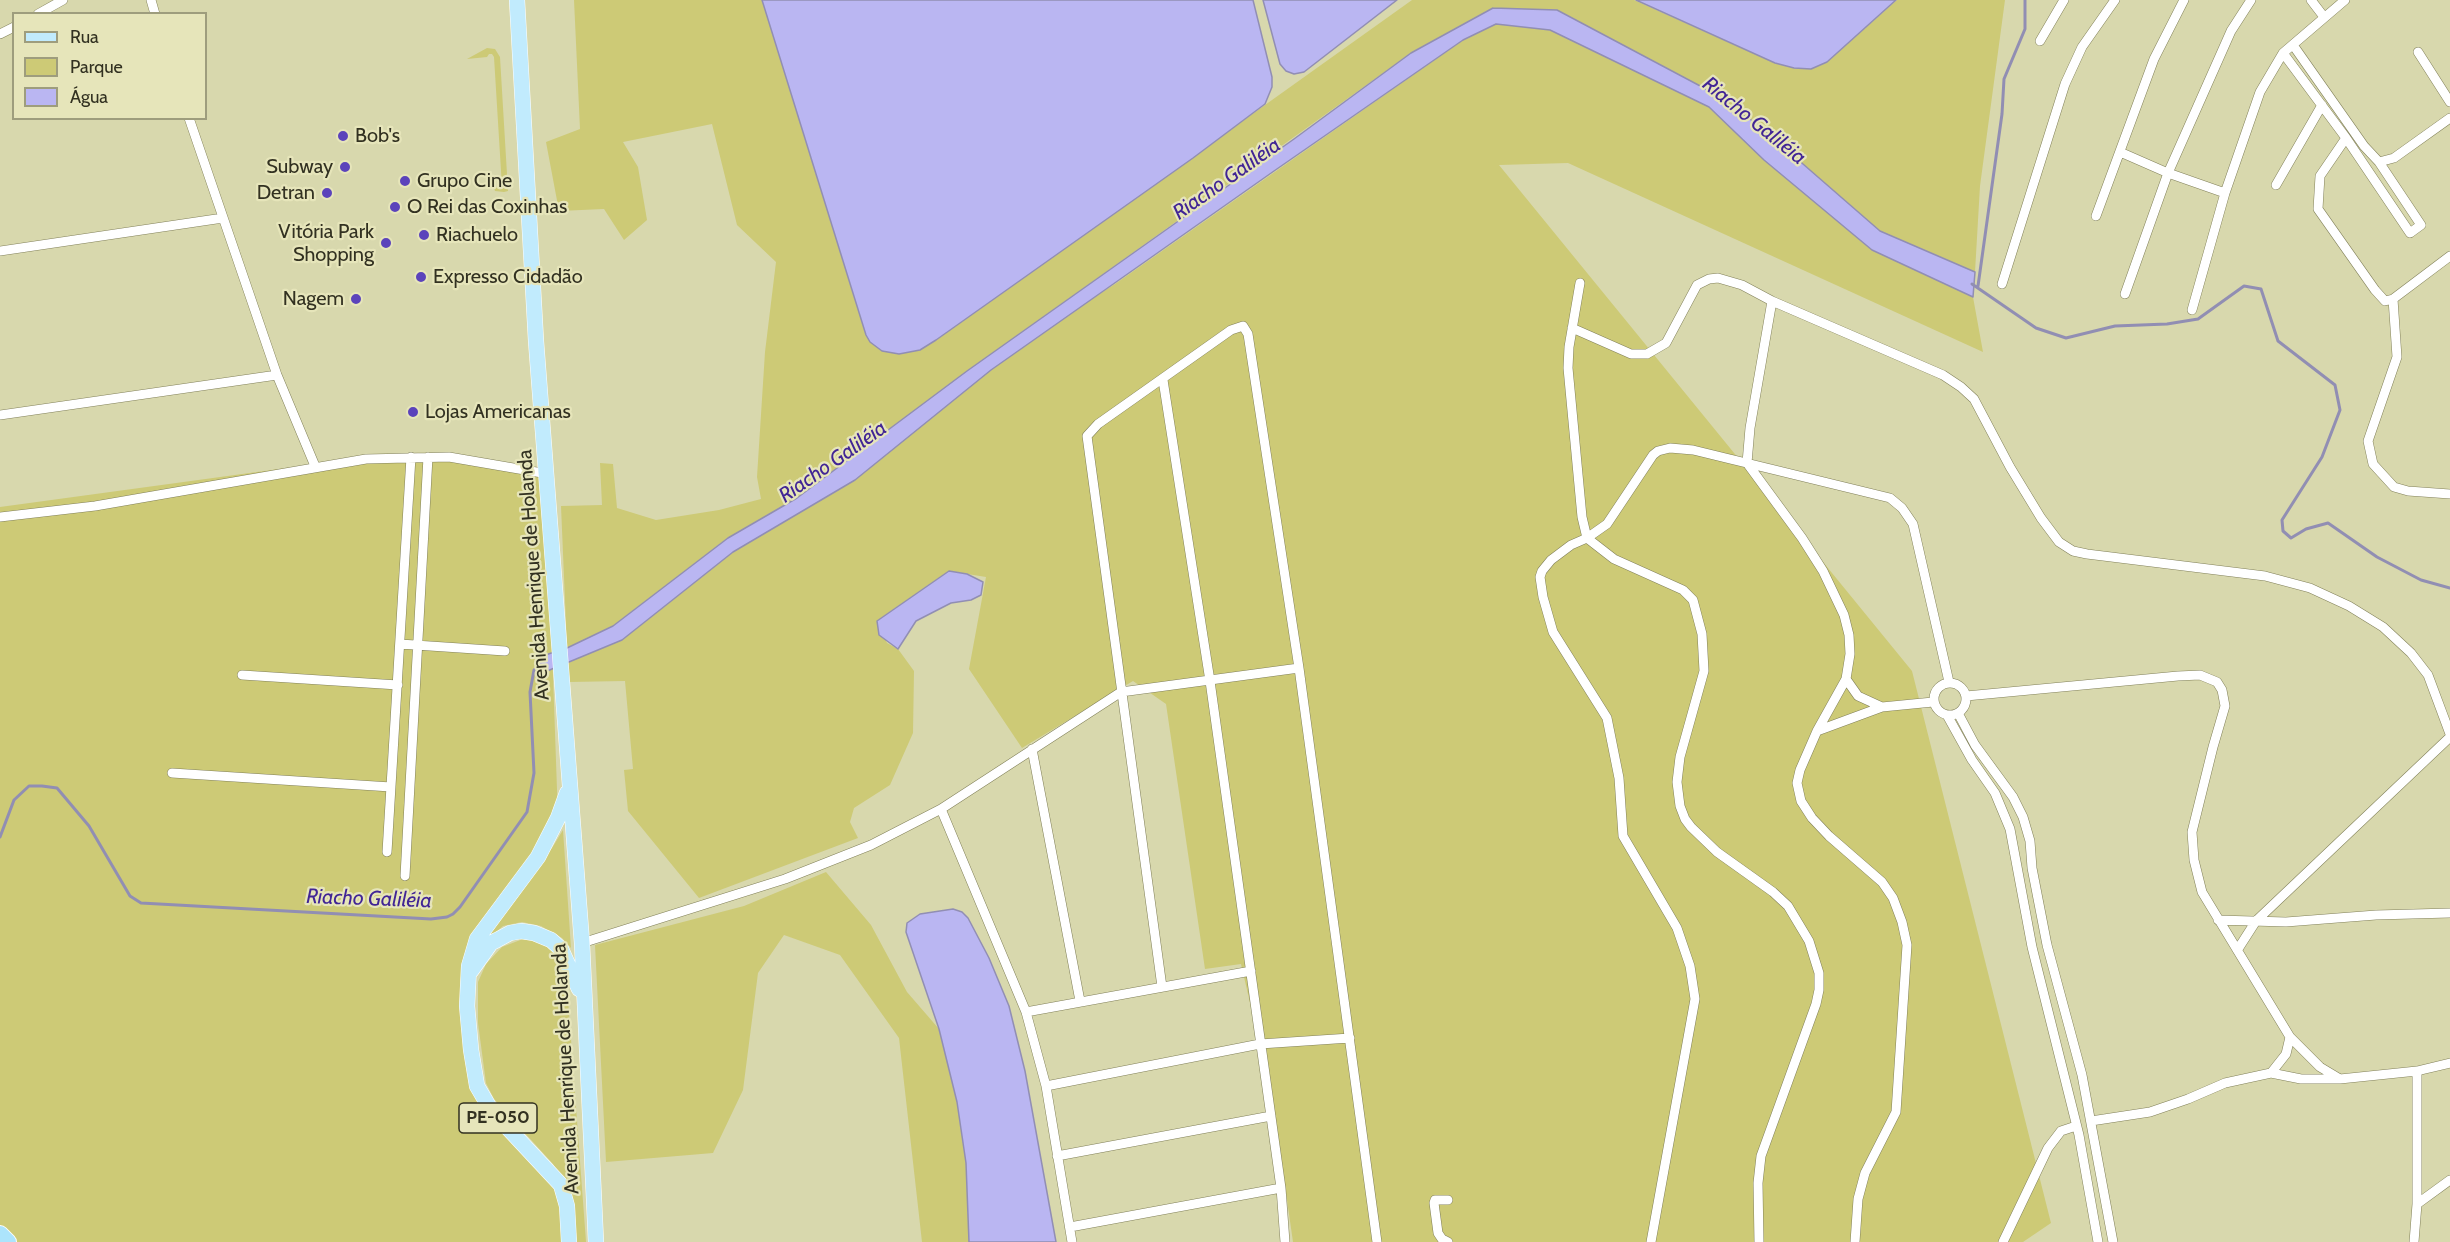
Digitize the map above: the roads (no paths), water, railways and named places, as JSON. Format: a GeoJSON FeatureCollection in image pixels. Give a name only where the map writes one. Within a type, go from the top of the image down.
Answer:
{"type":"FeatureCollection","features":[{"type":"Feature","properties":{"kind":"highway"},"geometry":{"type":"LineString","coordinates":[[0,1234],[8,1242]]}},
{"type":"Feature","properties":{"kind":"main road","name":"Avenida Henrique de Holanda"},"geometry":{"type":"LineString","coordinates":[[517,0],[536,341],[548,474],[582,944],[596,1242]]}},
{"type":"Feature","properties":{"kind":"main road","name":"Avenida Henrique de Holanda"},"geometry":{"type":"LineString","coordinates":[[569,787],[558,818],[538,857],[477,939],[471,955],[467,1006],[477,1086],[491,1110],[561,1185],[567,1206],[569,1242]]}},
{"type":"Feature","properties":{"kind":"main road"},"geometry":{"type":"LineString","coordinates":[[468,976],[491,943],[510,933],[521,931],[534,933],[551,940],[561,949],[575,976],[584,1002]]}},
{"type":"Feature","properties":{"kind":"street"},"geometry":{"type":"LineString","coordinates":[[42,12],[63,0]]}},
{"type":"Feature","properties":{"kind":"street"},"geometry":{"type":"LineString","coordinates":[[2040,41],[2064,0]]}},
{"type":"Feature","properties":{"kind":"street"},"geometry":{"type":"LineString","coordinates":[[2002,284],[2065,84],[2082,47],[2115,0]]}},
{"type":"Feature","properties":{"kind":"street"},"geometry":{"type":"LineString","coordinates":[[2096,216],[2154,59],[2184,0]]}},
{"type":"Feature","properties":{"kind":"street"},"geometry":{"type":"LineString","coordinates":[[2125,294],[2168,173],[2230,31],[2251,0]]}},
{"type":"Feature","properties":{"kind":"street"},"geometry":{"type":"LineString","coordinates":[[2311,0],[2324,17]]}},
{"type":"Feature","properties":{"kind":"street"},"geometry":{"type":"LineString","coordinates":[[2192,310],[2225,193],[2260,92],[2283,54],[2345,0]]}},
{"type":"Feature","properties":{"kind":"street"},"geometry":{"type":"LineString","coordinates":[[2283,54],[2346,138],[2410,233],[2421,225],[2379,162],[2364,146],[2293,45]]}},
{"type":"Feature","properties":{"kind":"street"},"geometry":{"type":"LineString","coordinates":[[2418,52],[2450,102]]}},
{"type":"Feature","properties":{"kind":"street"},"geometry":{"type":"LineString","coordinates":[[2276,185],[2322,105]]}},
{"type":"Feature","properties":{"kind":"street"},"geometry":{"type":"LineString","coordinates":[[2379,162],[2394,158],[2450,118]]}},
{"type":"Feature","properties":{"kind":"street"},"geometry":{"type":"LineString","coordinates":[[190,120],[278,375],[315,466]]}},
{"type":"Feature","properties":{"kind":"street"},"geometry":{"type":"LineString","coordinates":[[2346,138],[2320,176],[2318,210],[2375,290],[2385,301],[2393,299],[2450,256]]}},
{"type":"Feature","properties":{"kind":"street"},"geometry":{"type":"LineString","coordinates":[[2120,152],[2168,173],[2225,193]]}},
{"type":"Feature","properties":{"kind":"street"},"geometry":{"type":"LineString","coordinates":[[0,251],[223,218]]}},
{"type":"Feature","properties":{"kind":"street"},"geometry":{"type":"LineString","coordinates":[[1572,328],[1631,354],[1647,354],[1666,343],[1697,285],[1709,279],[1727,279],[1942,375],[1962,387],[1974,399],[2010,467],[2041,518],[2059,542],[2073,551],[2265,576],[2310,588],[2349,606],[2383,627],[2411,653],[2428,675],[2450,736],[2256,921],[2238,949]]}},
{"type":"Feature","properties":{"kind":"street"},"geometry":{"type":"LineString","coordinates":[[1580,283],[1569,347],[1569,381],[1582,517],[1587,538],[1614,559],[1683,590],[1693,600],[1702,634],[1704,671],[1680,757],[1677,782],[1684,819],[1717,852],[1773,892],[1788,906],[1797,918],[1815,957],[1819,990],[1816,1004],[1761,1156],[1758,1184],[1759,1242]]}},
{"type":"Feature","properties":{"kind":"street"},"geometry":{"type":"LineString","coordinates":[[2393,299],[2397,357],[2368,441],[2373,464],[2394,488],[2450,494]]}},
{"type":"Feature","properties":{"kind":"street"},"geometry":{"type":"LineString","coordinates":[[1772,301],[1750,428],[1747,463],[1802,538],[1836,595],[1849,635],[1850,654],[1846,679],[1817,731],[1800,770],[1797,783],[1801,801],[1812,818],[1829,836],[1882,882],[1893,898],[1907,945],[1896,1112],[1865,1173],[1858,1199],[1855,1242]]}},
{"type":"Feature","properties":{"kind":"street"},"geometry":{"type":"LineString","coordinates":[[1162,987],[1087,436],[1098,424],[1230,330],[1240,326],[1246,329],[1299,668],[1377,1242]]}},
{"type":"Feature","properties":{"kind":"street"},"geometry":{"type":"LineString","coordinates":[[0,415],[278,375]]}},
{"type":"Feature","properties":{"kind":"street"},"geometry":{"type":"LineString","coordinates":[[1162,380],[1210,681],[1281,1188],[1286,1242]]}},
{"type":"Feature","properties":{"kind":"street"},"geometry":{"type":"LineString","coordinates":[[1650,1242],[1695,999],[1690,966],[1677,928],[1623,836],[1619,778],[1607,718],[1553,632],[1543,597],[1540,577],[1542,571],[1551,560],[1570,545],[1587,538],[1607,524],[1658,450],[1670,448],[1693,450],[1890,498],[1902,508],[1913,524],[1949,682]]}},
{"type":"Feature","properties":{"kind":"street"},"geometry":{"type":"LineString","coordinates":[[387,852],[411,457]]}},
{"type":"Feature","properties":{"kind":"street"},"geometry":{"type":"LineString","coordinates":[[405,876],[428,457]]}},
{"type":"Feature","properties":{"kind":"street"},"geometry":{"type":"LineString","coordinates":[[0,517],[95,506],[315,466],[366,459],[449,457],[548,474]]}},
{"type":"Feature","properties":{"kind":"street"},"geometry":{"type":"LineString","coordinates":[[405,557],[422,557]]}},
{"type":"Feature","properties":{"kind":"street"},"geometry":{"type":"LineString","coordinates":[[400,644],[504,651]]}},
{"type":"Feature","properties":{"kind":"street"},"geometry":{"type":"LineString","coordinates":[[582,944],[785,879],[871,844],[941,809],[1121,692],[1299,668]]}},
{"type":"Feature","properties":{"kind":"street"},"geometry":{"type":"LineString","coordinates":[[242,675],[398,685]]}},
{"type":"Feature","properties":{"kind":"street"},"geometry":{"type":"LineString","coordinates":[[1966,696],[2104,685],[2178,676],[2200,675],[2217,682],[2222,690],[2225,706],[2192,832],[2197,876],[2202,892],[2218,920],[2238,949],[2256,983],[2290,1037],[2320,1067],[2340,1079]]}},
{"type":"Feature","properties":{"kind":"street"},"geometry":{"type":"LineString","coordinates":[[1846,679],[1858,696],[1882,707]]}},
{"type":"Feature","properties":{"kind":"street"},"geometry":{"type":"LineString","coordinates":[[1949,682],[1962,688],[1966,696],[1964,706],[1958,713],[1947,715],[1938,711],[1934,702],[1937,688],[1949,682]]}},
{"type":"Feature","properties":{"kind":"street"},"geometry":{"type":"LineString","coordinates":[[1817,731],[1882,707],[1934,702]]}},
{"type":"Feature","properties":{"kind":"street"},"geometry":{"type":"LineString","coordinates":[[1958,713],[1975,746],[2013,797],[2023,817],[2030,841],[2032,868],[2047,945],[2092,1121],[2113,1242]]}},
{"type":"Feature","properties":{"kind":"street"},"geometry":{"type":"LineString","coordinates":[[1947,715],[1972,760],[1995,793],[2010,829],[2032,947],[2076,1126],[2098,1242]]}},
{"type":"Feature","properties":{"kind":"street"},"geometry":{"type":"LineString","coordinates":[[1032,749],[1080,1001]]}},
{"type":"Feature","properties":{"kind":"street"},"geometry":{"type":"LineString","coordinates":[[172,773],[391,787]]}},
{"type":"Feature","properties":{"kind":"street"},"geometry":{"type":"LineString","coordinates":[[941,809],[1026,1012],[1046,1086],[1072,1242]]}},
{"type":"Feature","properties":{"kind":"street"},"geometry":{"type":"LineString","coordinates":[[2218,920],[2286,922],[2376,915],[2450,913]]}},
{"type":"Feature","properties":{"kind":"street"},"geometry":{"type":"LineString","coordinates":[[1026,1012],[1251,971]]}},
{"type":"Feature","properties":{"kind":"street"},"geometry":{"type":"LineString","coordinates":[[2271,1072],[2286,1054],[2290,1037]]}},
{"type":"Feature","properties":{"kind":"street"},"geometry":{"type":"LineString","coordinates":[[1046,1086],[1260,1044],[1350,1038]]}},
{"type":"Feature","properties":{"kind":"street"},"geometry":{"type":"LineString","coordinates":[[2003,1242],[2048,1148],[2061,1131],[2092,1121],[2150,1112],[2225,1083],[2271,1072],[2301,1079],[2340,1079],[2417,1071],[2450,1063]]}},
{"type":"Feature","properties":{"kind":"street"},"geometry":{"type":"LineString","coordinates":[[2414,1242],[2417,1204],[2417,1071]]}},
{"type":"Feature","properties":{"kind":"street"},"geometry":{"type":"LineString","coordinates":[[1057,1156],[1271,1116]]}},
{"type":"Feature","properties":{"kind":"street"},"geometry":{"type":"LineString","coordinates":[[2076,1126],[2092,1121]]}},
{"type":"Feature","properties":{"kind":"street"},"geometry":{"type":"LineString","coordinates":[[2417,1204],[2450,1180]]}},
{"type":"Feature","properties":{"kind":"street"},"geometry":{"type":"LineString","coordinates":[[1070,1227],[1281,1188]]}},
{"type":"Feature","properties":{"kind":"street"},"geometry":{"type":"LineString","coordinates":[[1448,1200],[1435,1200],[1434,1203],[1438,1233],[1448,1242]]}},
{"type":"Feature","properties":{"kind":"water"},"geometry":{"type":"Polygon","coordinates":[[[762,0],[1253,0],[1272,77],[1272,87],[1265,104],[1193,158],[936,340],[920,350],[899,354],[882,351],[870,342],[866,335],[762,0]]]}},
{"type":"Feature","properties":{"kind":"water"},"geometry":{"type":"Polygon","coordinates":[[[1263,0],[1397,0],[1304,72],[1294,74],[1286,71],[1280,64],[1263,0]]]}},
{"type":"Feature","properties":{"kind":"water"},"geometry":{"type":"Polygon","coordinates":[[[1636,0],[1896,0],[1827,62],[1811,69],[1794,68],[1775,63],[1636,0]]]}},
{"type":"Feature","properties":{"kind":"water"},"geometry":{"type":"Polygon","coordinates":[[[1493,8],[1557,10],[1704,88],[1757,124],[1880,231],[1975,272],[1973,297],[1872,250],[1764,160],[1709,107],[1550,30],[1496,24],[1463,40],[991,370],[855,480],[733,552],[622,640],[540,674],[536,658],[567,648],[613,626],[728,538],[797,498],[967,371],[1411,53],[1493,8]]]}},
{"type":"Feature","properties":{"kind":"water"},"geometry":{"type":"Polygon","coordinates":[[[949,571],[967,574],[983,582],[981,595],[971,600],[951,603],[916,621],[898,649],[879,635],[877,621],[949,571]]]}},
{"type":"Feature","properties":{"kind":"water"},"geometry":{"type":"Polygon","coordinates":[[[953,909],[962,912],[968,918],[989,958],[1009,1006],[1025,1071],[1056,1242],[969,1242],[966,1163],[957,1102],[939,1029],[906,932],[907,923],[920,914],[953,909]]]}},
{"type":"Feature","properties":{"kind":"waterway"},"geometry":{"type":"LineString","coordinates":[[1978,286],[2002,114],[2004,79],[2025,29],[2025,0]]}},
{"type":"Feature","properties":{"kind":"waterway","name":"Riacho Galiléia"},"geometry":{"type":"LineString","coordinates":[[1972,284],[2036,328],[2066,338],[2115,326],[2167,324],[2198,319],[2244,286],[2261,289],[2278,341],[2335,385],[2340,410],[2322,457],[2282,520],[2283,531],[2291,538],[2306,529],[2328,523],[2377,557],[2421,580],[2450,588]]}},
{"type":"Feature","properties":{"kind":"waterway","name":"Riacho Galiléia"},"geometry":{"type":"LineString","coordinates":[[0,837],[14,800],[29,786],[57,788],[89,826],[130,896],[141,903],[431,919],[447,917],[460,907],[527,812],[534,773],[530,692],[534,670],[541,665]]}},
{"type":"Feature","properties":{"kind":"place","name":"Bob's"},"geometry":{"type":"Point","coordinates":[343,136]}},
{"type":"Feature","properties":{"kind":"place","name":"Subway"},"geometry":{"type":"Point","coordinates":[345,167]}},
{"type":"Feature","properties":{"kind":"place","name":"Grupo Cine"},"geometry":{"type":"Point","coordinates":[405,181]}},
{"type":"Feature","properties":{"kind":"place","name":"Detran"},"geometry":{"type":"Point","coordinates":[327,193]}},
{"type":"Feature","properties":{"kind":"place","name":"O Rei das Coxinhas"},"geometry":{"type":"Point","coordinates":[395,207]}},
{"type":"Feature","properties":{"kind":"place","name":"Riachuelo"},"geometry":{"type":"Point","coordinates":[424,235]}},
{"type":"Feature","properties":{"kind":"place","name":"Vitória Park Shopping"},"geometry":{"type":"Point","coordinates":[386,243]}},
{"type":"Feature","properties":{"kind":"place","name":"Expresso Cidadão"},"geometry":{"type":"Point","coordinates":[421,277]}},
{"type":"Feature","properties":{"kind":"place","name":"Nagem"},"geometry":{"type":"Point","coordinates":[356,299]}},
{"type":"Feature","properties":{"kind":"place","name":"Lojas Americanas"},"geometry":{"type":"Point","coordinates":[413,412]}}]}
